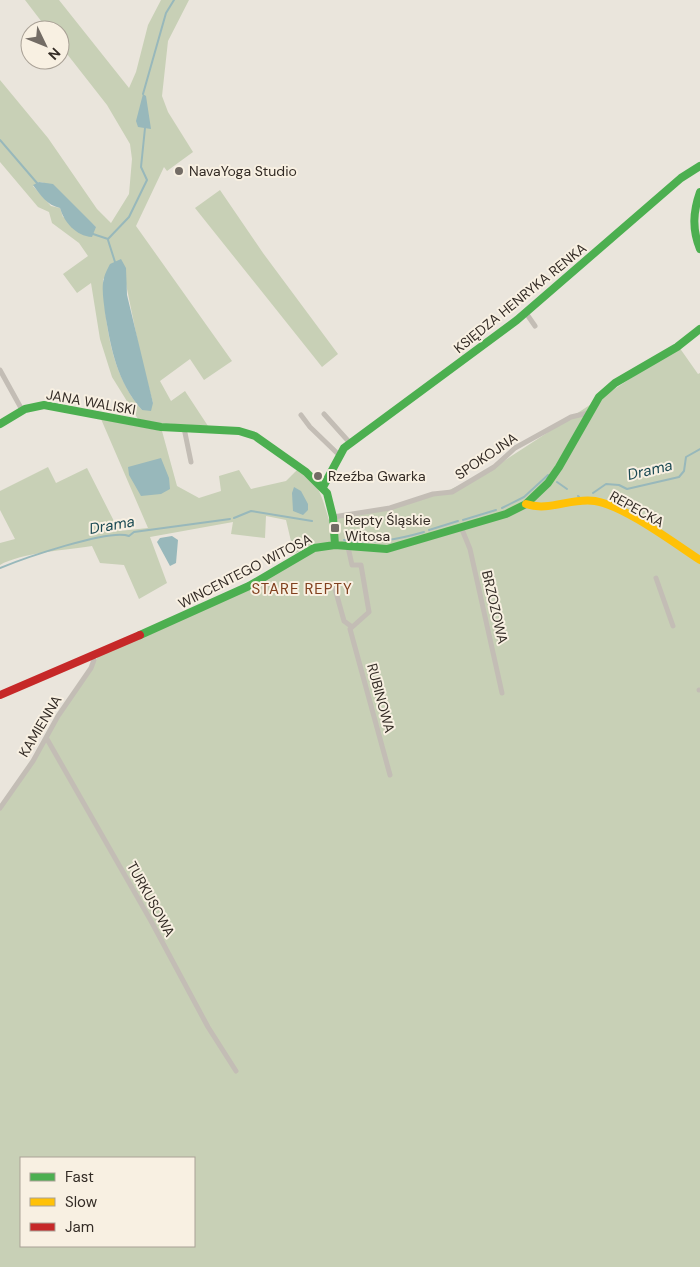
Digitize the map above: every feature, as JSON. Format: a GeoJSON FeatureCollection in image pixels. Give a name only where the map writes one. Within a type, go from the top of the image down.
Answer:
{"type":"FeatureCollection","features":[{"type":"Feature","properties":{"kind":"street","name":"KSIĘDZA HENRYKA RENKA"},"geometry":{"type":"LineString","coordinates":[[323,487],[338,454],[526,313],[681,178],[700,166]]}},
{"type":"Feature","properties":{"kind":"street"},"geometry":{"type":"LineString","coordinates":[[700,192],[694,206],[692,226],[700,249]]}},
{"type":"Feature","properties":{"kind":"street"},"geometry":{"type":"LineString","coordinates":[[526,313],[535,326]]}},
{"type":"Feature","properties":{"kind":"street","name":"WINCENTEGO WITOSA"},"geometry":{"type":"LineString","coordinates":[[0,695],[203,608],[249,586],[314,548],[335,545],[387,548],[511,512],[526,504],[548,483],[599,397],[615,383],[677,347],[700,329]]}},
{"type":"Feature","properties":{"kind":"street"},"geometry":{"type":"LineString","coordinates":[[0,370],[21,408],[14,416],[0,424]]}},
{"type":"Feature","properties":{"kind":"street","name":"JANA WALISKI"},"geometry":{"type":"LineString","coordinates":[[21,408],[32,405],[44,405],[161,427],[239,431],[255,436],[306,472],[323,487],[330,499],[335,545]]}},
{"type":"Feature","properties":{"kind":"street","name":"SPOKOJNA"},"geometry":{"type":"LineString","coordinates":[[333,517],[390,508],[433,494],[452,492],[494,467],[514,448],[571,417],[588,413]]}},
{"type":"Feature","properties":{"kind":"street"},"geometry":{"type":"LineString","coordinates":[[324,414],[350,444]]}},
{"type":"Feature","properties":{"kind":"street"},"geometry":{"type":"LineString","coordinates":[[301,415],[310,427],[338,454]]}},
{"type":"Feature","properties":{"kind":"street"},"geometry":{"type":"LineString","coordinates":[[184,428],[191,462]]}},
{"type":"Feature","properties":{"kind":"street","name":"REPECKA"},"geometry":{"type":"LineString","coordinates":[[526,504],[536,507],[571,502],[601,503],[700,560]]}},
{"type":"Feature","properties":{"kind":"street","name":"BRZOZOWA"},"geometry":{"type":"LineString","coordinates":[[461,527],[470,549],[502,693]]}},
{"type":"Feature","properties":{"kind":"street"},"geometry":{"type":"LineString","coordinates":[[348,547],[352,565],[361,565],[369,612],[352,627]]}},
{"type":"Feature","properties":{"kind":"street"},"geometry":{"type":"LineString","coordinates":[[656,578],[673,626]]}},
{"type":"Feature","properties":{"kind":"street","name":"RUBINOWA"},"geometry":{"type":"LineString","coordinates":[[334,585],[344,621],[352,627],[350,629],[390,775]]}},
{"type":"Feature","properties":{"kind":"street","name":"KAMIENNA"},"geometry":{"type":"LineString","coordinates":[[0,808],[47,739],[58,716],[91,668],[94,660],[92,655]]}},
{"type":"Feature","properties":{"kind":"street","name":"TURKUSOWA"},"geometry":{"type":"LineString","coordinates":[[47,739],[151,921],[208,1027],[236,1071]]}},
{"type":"Feature","properties":{"kind":"green space"},"geometry":{"type":"Polygon","coordinates":[[[25,0],[59,0],[129,88],[136,72],[148,25],[161,0],[189,0],[168,41],[162,96],[168,112],[193,152],[167,171],[164,167],[136,226],[232,361],[204,380],[190,359],[160,381],[171,401],[185,391],[208,426],[158,423],[138,419],[112,377],[100,339],[91,283],[77,293],[63,274],[88,256],[79,243],[52,223],[49,212],[38,207],[0,162],[0,80],[48,138],[97,209],[111,223],[129,194],[132,159],[130,144],[107,105],[70,58],[70,20],[40,20],[25,0]],[[39,182],[33,186],[51,206],[60,208],[63,217],[96,227],[58,190],[50,185],[39,182]],[[126,268],[103,279],[108,331],[123,381],[142,410],[153,403],[142,363],[125,279],[126,268]]]}},
{"type":"Feature","properties":{"kind":"green space"},"geometry":{"type":"Polygon","coordinates":[[[220,190],[263,253],[338,354],[322,367],[195,208],[220,190]]]}},
{"type":"Feature","properties":{"kind":"green space"},"geometry":{"type":"Polygon","coordinates":[[[679,347],[698,374],[700,373],[700,1267],[0,1267],[0,806],[20,780],[99,655],[304,555],[311,545],[294,554],[286,520],[266,516],[265,538],[231,534],[233,522],[150,537],[167,583],[139,599],[124,565],[100,563],[92,546],[31,555],[0,565],[0,543],[15,539],[0,510],[0,491],[48,467],[56,483],[87,468],[119,531],[148,528],[101,419],[162,431],[177,486],[199,498],[221,491],[219,476],[239,470],[251,489],[286,481],[298,469],[316,487],[324,503],[329,520],[331,517],[398,506],[447,491],[484,474],[679,347]]]}},
{"type":"Feature","properties":{"kind":"water"},"geometry":{"type":"Polygon","coordinates":[[[143,94],[146,96],[151,129],[138,127],[136,121],[143,94]]]}},
{"type":"Feature","properties":{"kind":"water"},"geometry":{"type":"Polygon","coordinates":[[[39,182],[53,184],[96,227],[92,237],[76,231],[64,218],[60,208],[51,205],[45,200],[33,185],[39,182]]]}},
{"type":"Feature","properties":{"kind":"water"},"geometry":{"type":"Polygon","coordinates":[[[121,259],[126,268],[127,295],[153,403],[151,411],[142,410],[133,399],[116,364],[110,339],[103,300],[103,282],[110,264],[121,259]]]}},
{"type":"Feature","properties":{"kind":"water"},"geometry":{"type":"Polygon","coordinates":[[[161,458],[169,478],[170,489],[161,494],[141,496],[129,475],[128,467],[161,458]]]}},
{"type":"Feature","properties":{"kind":"water"},"geometry":{"type":"Polygon","coordinates":[[[294,487],[301,491],[308,504],[308,510],[303,515],[293,511],[292,493],[294,487]]]}},
{"type":"Feature","properties":{"kind":"water"},"geometry":{"type":"Polygon","coordinates":[[[172,536],[178,540],[176,563],[170,566],[157,542],[160,538],[172,536]]]}},
{"type":"Feature","properties":{"kind":"waterway"},"geometry":{"type":"LineString","coordinates":[[143,94],[166,13],[174,0]]}},
{"type":"Feature","properties":{"kind":"waterway"},"geometry":{"type":"LineString","coordinates":[[108,239],[129,217],[147,180],[141,167],[145,128]]}},
{"type":"Feature","properties":{"kind":"waterway"},"geometry":{"type":"LineString","coordinates":[[0,140],[37,183]]}},
{"type":"Feature","properties":{"kind":"waterway"},"geometry":{"type":"LineString","coordinates":[[93,234],[108,239]]}},
{"type":"Feature","properties":{"kind":"waterway"},"geometry":{"type":"LineString","coordinates":[[108,240],[115,262]]}},
{"type":"Feature","properties":{"kind":"waterway","name":"Drama"},"geometry":{"type":"LineString","coordinates":[[593,493],[606,484],[619,485],[627,489],[679,477],[684,471],[686,457],[700,449]]}},
{"type":"Feature","properties":{"kind":"waterway","name":"Drama"},"geometry":{"type":"LineString","coordinates":[[502,508],[524,497],[548,475]]}},
{"type":"Feature","properties":{"kind":"waterway","name":"Drama"},"geometry":{"type":"LineString","coordinates":[[557,482],[567,489]]}},
{"type":"Feature","properties":{"kind":"waterway","name":"Drama"},"geometry":{"type":"LineString","coordinates":[[463,520],[496,510]]}},
{"type":"Feature","properties":{"kind":"waterway","name":"Drama"},"geometry":{"type":"LineString","coordinates":[[234,518],[251,511],[312,521]]}},
{"type":"Feature","properties":{"kind":"waterway","name":"Drama"},"geometry":{"type":"LineString","coordinates":[[0,568],[45,552],[104,536],[129,536],[134,532],[230,519]]}},
{"type":"Feature","properties":{"kind":"waterway","name":"Drama"},"geometry":{"type":"LineString","coordinates":[[429,530],[458,521]]}},
{"type":"Feature","properties":{"kind":"waterway","name":"Drama"},"geometry":{"type":"LineString","coordinates":[[344,540],[365,542],[404,537],[424,532]]}},
{"type":"Feature","properties":{"kind":"traffic: fast"},"geometry":{"type":"LineString","coordinates":[[323,487],[344,448],[517,320],[681,178],[700,166]]}},
{"type":"Feature","properties":{"kind":"traffic: fast"},"geometry":{"type":"LineString","coordinates":[[700,192],[694,220],[700,249]]}},
{"type":"Feature","properties":{"kind":"traffic: fast"},"geometry":{"type":"LineString","coordinates":[[140,635],[249,586],[314,548],[335,545],[387,549],[506,514],[526,504],[548,483],[559,467],[599,397],[615,383],[677,347],[700,329]]}},
{"type":"Feature","properties":{"kind":"traffic: fast"},"geometry":{"type":"LineString","coordinates":[[0,424],[25,409],[44,405],[161,427],[239,431],[255,436],[306,472],[327,493],[333,517],[335,545]]}},
{"type":"Feature","properties":{"kind":"traffic: slow"},"geometry":{"type":"LineString","coordinates":[[526,504],[552,506],[586,500],[607,504],[635,517],[700,560]]}},
{"type":"Feature","properties":{"kind":"traffic: jam"},"geometry":{"type":"LineString","coordinates":[[0,695],[140,635]]}},
{"type":"Feature","properties":{"kind":"place","name":"NavaYoga Studio"},"geometry":{"type":"Point","coordinates":[179,171]}},
{"type":"Feature","properties":{"kind":"place","name":"Rzeźba Gwarka"},"geometry":{"type":"Point","coordinates":[318,476]}},
{"type":"Feature","properties":{"kind":"place","name":"Repty Śląskie Witosa"},"geometry":{"type":"Point","coordinates":[335,528]}},
{"type":"Feature","properties":{"kind":"district","name":"STARE REPTY"},"geometry":{"type":"Point","coordinates":[302,589]}}]}
